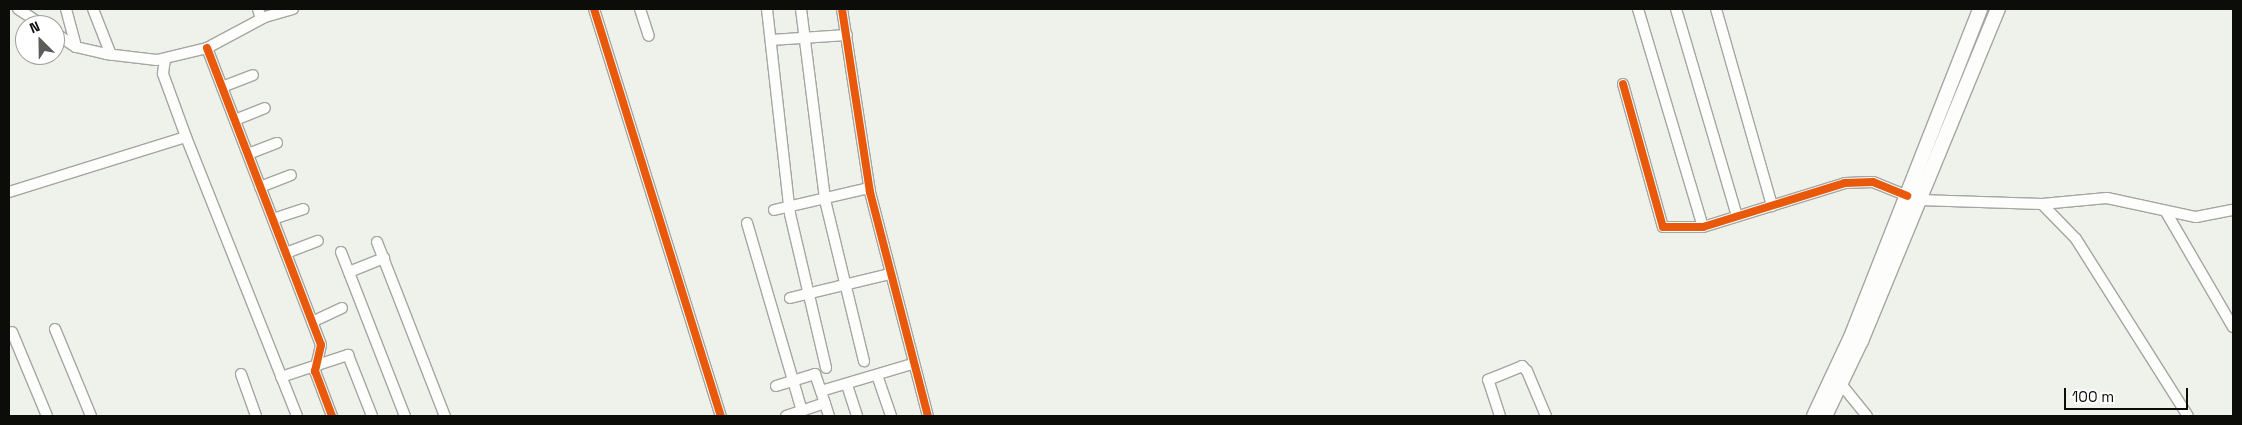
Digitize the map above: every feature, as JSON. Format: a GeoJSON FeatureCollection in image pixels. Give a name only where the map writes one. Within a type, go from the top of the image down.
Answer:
{"type":"FeatureCollection","features":[{"type":"Feature","properties":{"kind":"highway"},"geometry":{"type":"LineString","coordinates":[[1825,416],[1841,384],[1913,198],[1980,9]]}},
{"type":"Feature","properties":{"kind":"highway"},"geometry":{"type":"LineString","coordinates":[[1814,416],[1998,9]]}},
{"type":"Feature","properties":{"kind":"street"},"geometry":{"type":"LineString","coordinates":[[66,9],[76,47]]}},
{"type":"Feature","properties":{"kind":"street"},"geometry":{"type":"LineString","coordinates":[[93,9],[111,55]]}},
{"type":"Feature","properties":{"kind":"street"},"geometry":{"type":"LineString","coordinates":[[65,40],[76,47],[111,55],[165,59],[207,48],[260,14],[292,9]]}},
{"type":"Feature","properties":{"kind":"street"},"geometry":{"type":"LineString","coordinates":[[594,9],[721,416]]}},
{"type":"Feature","properties":{"kind":"street"},"geometry":{"type":"LineString","coordinates":[[640,9],[649,36]]}},
{"type":"Feature","properties":{"kind":"street"},"geometry":{"type":"LineString","coordinates":[[767,9],[790,206],[808,294],[826,368]]}},
{"type":"Feature","properties":{"kind":"street"},"geometry":{"type":"LineString","coordinates":[[801,9],[825,198],[864,361]]}},
{"type":"Feature","properties":{"kind":"street"},"geometry":{"type":"LineString","coordinates":[[842,9],[869,188],[912,364],[928,416]]}},
{"type":"Feature","properties":{"kind":"street"},"geometry":{"type":"LineString","coordinates":[[1638,9],[1703,227]]}},
{"type":"Feature","properties":{"kind":"street"},"geometry":{"type":"LineString","coordinates":[[1676,9],[1737,216]]}},
{"type":"Feature","properties":{"kind":"street"},"geometry":{"type":"LineString","coordinates":[[1716,9],[1772,206]]}},
{"type":"Feature","properties":{"kind":"street"},"geometry":{"type":"LineString","coordinates":[[771,40],[847,35]]}},
{"type":"Feature","properties":{"kind":"street"},"geometry":{"type":"LineString","coordinates":[[207,48],[322,350],[315,366],[332,416]]}},
{"type":"Feature","properties":{"kind":"street"},"geometry":{"type":"LineString","coordinates":[[165,59],[163,74],[186,138],[297,416]]}},
{"type":"Feature","properties":{"kind":"street"},"geometry":{"type":"LineString","coordinates":[[222,87],[253,75]]}},
{"type":"Feature","properties":{"kind":"street"},"geometry":{"type":"LineString","coordinates":[[1623,84],[1663,227],[1703,227],[1846,183],[1863,182],[1883,185],[1913,198],[2042,204],[2107,198],[2166,212],[2202,217],[2233,210]]}},
{"type":"Feature","properties":{"kind":"street"},"geometry":{"type":"LineString","coordinates":[[235,120],[265,108]]}},
{"type":"Feature","properties":{"kind":"street"},"geometry":{"type":"LineString","coordinates":[[9,192],[186,138]]}},
{"type":"Feature","properties":{"kind":"street"},"geometry":{"type":"LineString","coordinates":[[248,154],[277,143]]}},
{"type":"Feature","properties":{"kind":"street"},"geometry":{"type":"LineString","coordinates":[[260,187],[291,175]]}},
{"type":"Feature","properties":{"kind":"street"},"geometry":{"type":"LineString","coordinates":[[774,210],[869,188]]}},
{"type":"Feature","properties":{"kind":"street"},"geometry":{"type":"LineString","coordinates":[[2042,204],[2063,223],[2080,246],[2188,416]]}},
{"type":"Feature","properties":{"kind":"street"},"geometry":{"type":"LineString","coordinates":[[273,219],[303,209]]}},
{"type":"Feature","properties":{"kind":"street"},"geometry":{"type":"LineString","coordinates":[[2166,212],[2233,327]]}},
{"type":"Feature","properties":{"kind":"street"},"geometry":{"type":"LineString","coordinates":[[747,223],[802,411]]}},
{"type":"Feature","properties":{"kind":"street"},"geometry":{"type":"LineString","coordinates":[[286,253],[318,241]]}},
{"type":"Feature","properties":{"kind":"street"},"geometry":{"type":"LineString","coordinates":[[377,242],[445,416]]}},
{"type":"Feature","properties":{"kind":"street"},"geometry":{"type":"LineString","coordinates":[[341,252],[405,416]]}},
{"type":"Feature","properties":{"kind":"street"},"geometry":{"type":"LineString","coordinates":[[349,272],[384,258]]}},
{"type":"Feature","properties":{"kind":"street"},"geometry":{"type":"LineString","coordinates":[[790,298],[890,274]]}},
{"type":"Feature","properties":{"kind":"street"},"geometry":{"type":"LineString","coordinates":[[312,322],[342,308]]}},
{"type":"Feature","properties":{"kind":"street"},"geometry":{"type":"LineString","coordinates":[[55,329],[91,416]]}},
{"type":"Feature","properties":{"kind":"street"},"geometry":{"type":"LineString","coordinates":[[12,332],[47,416]]}},
{"type":"Feature","properties":{"kind":"street"},"geometry":{"type":"LineString","coordinates":[[281,377],[348,355],[372,416]]}},
{"type":"Feature","properties":{"kind":"street"},"geometry":{"type":"LineString","coordinates":[[821,391],[912,364]]}},
{"type":"Feature","properties":{"kind":"street"},"geometry":{"type":"LineString","coordinates":[[1500,416],[1488,380],[1522,366],[1527,371],[1546,416]]}},
{"type":"Feature","properties":{"kind":"street"},"geometry":{"type":"LineString","coordinates":[[241,374],[256,416]]}},
{"type":"Feature","properties":{"kind":"street"},"geometry":{"type":"LineString","coordinates":[[776,386],[815,374],[829,416]]}},
{"type":"Feature","properties":{"kind":"street"},"geometry":{"type":"LineString","coordinates":[[878,375],[891,416]]}},
{"type":"Feature","properties":{"kind":"street"},"geometry":{"type":"LineString","coordinates":[[847,384],[857,416]]}},
{"type":"Feature","properties":{"kind":"street"},"geometry":{"type":"LineString","coordinates":[[1841,384],[1867,416]]}},
{"type":"Feature","properties":{"kind":"street"},"geometry":{"type":"LineString","coordinates":[[786,416],[825,403]]}},
{"type":"Feature","properties":{"kind":"cycle path"},"geometry":{"type":"LineString","coordinates":[[594,9],[721,416]]}},
{"type":"Feature","properties":{"kind":"cycle path"},"geometry":{"type":"LineString","coordinates":[[842,9],[870,192],[928,416]]}},
{"type":"Feature","properties":{"kind":"cycle path"},"geometry":{"type":"LineString","coordinates":[[207,48],[321,345],[315,371],[332,416]]}},
{"type":"Feature","properties":{"kind":"cycle path"},"geometry":{"type":"LineString","coordinates":[[1623,84],[1663,227],[1703,227],[1845,183],[1873,182],[1907,196]]}}]}
